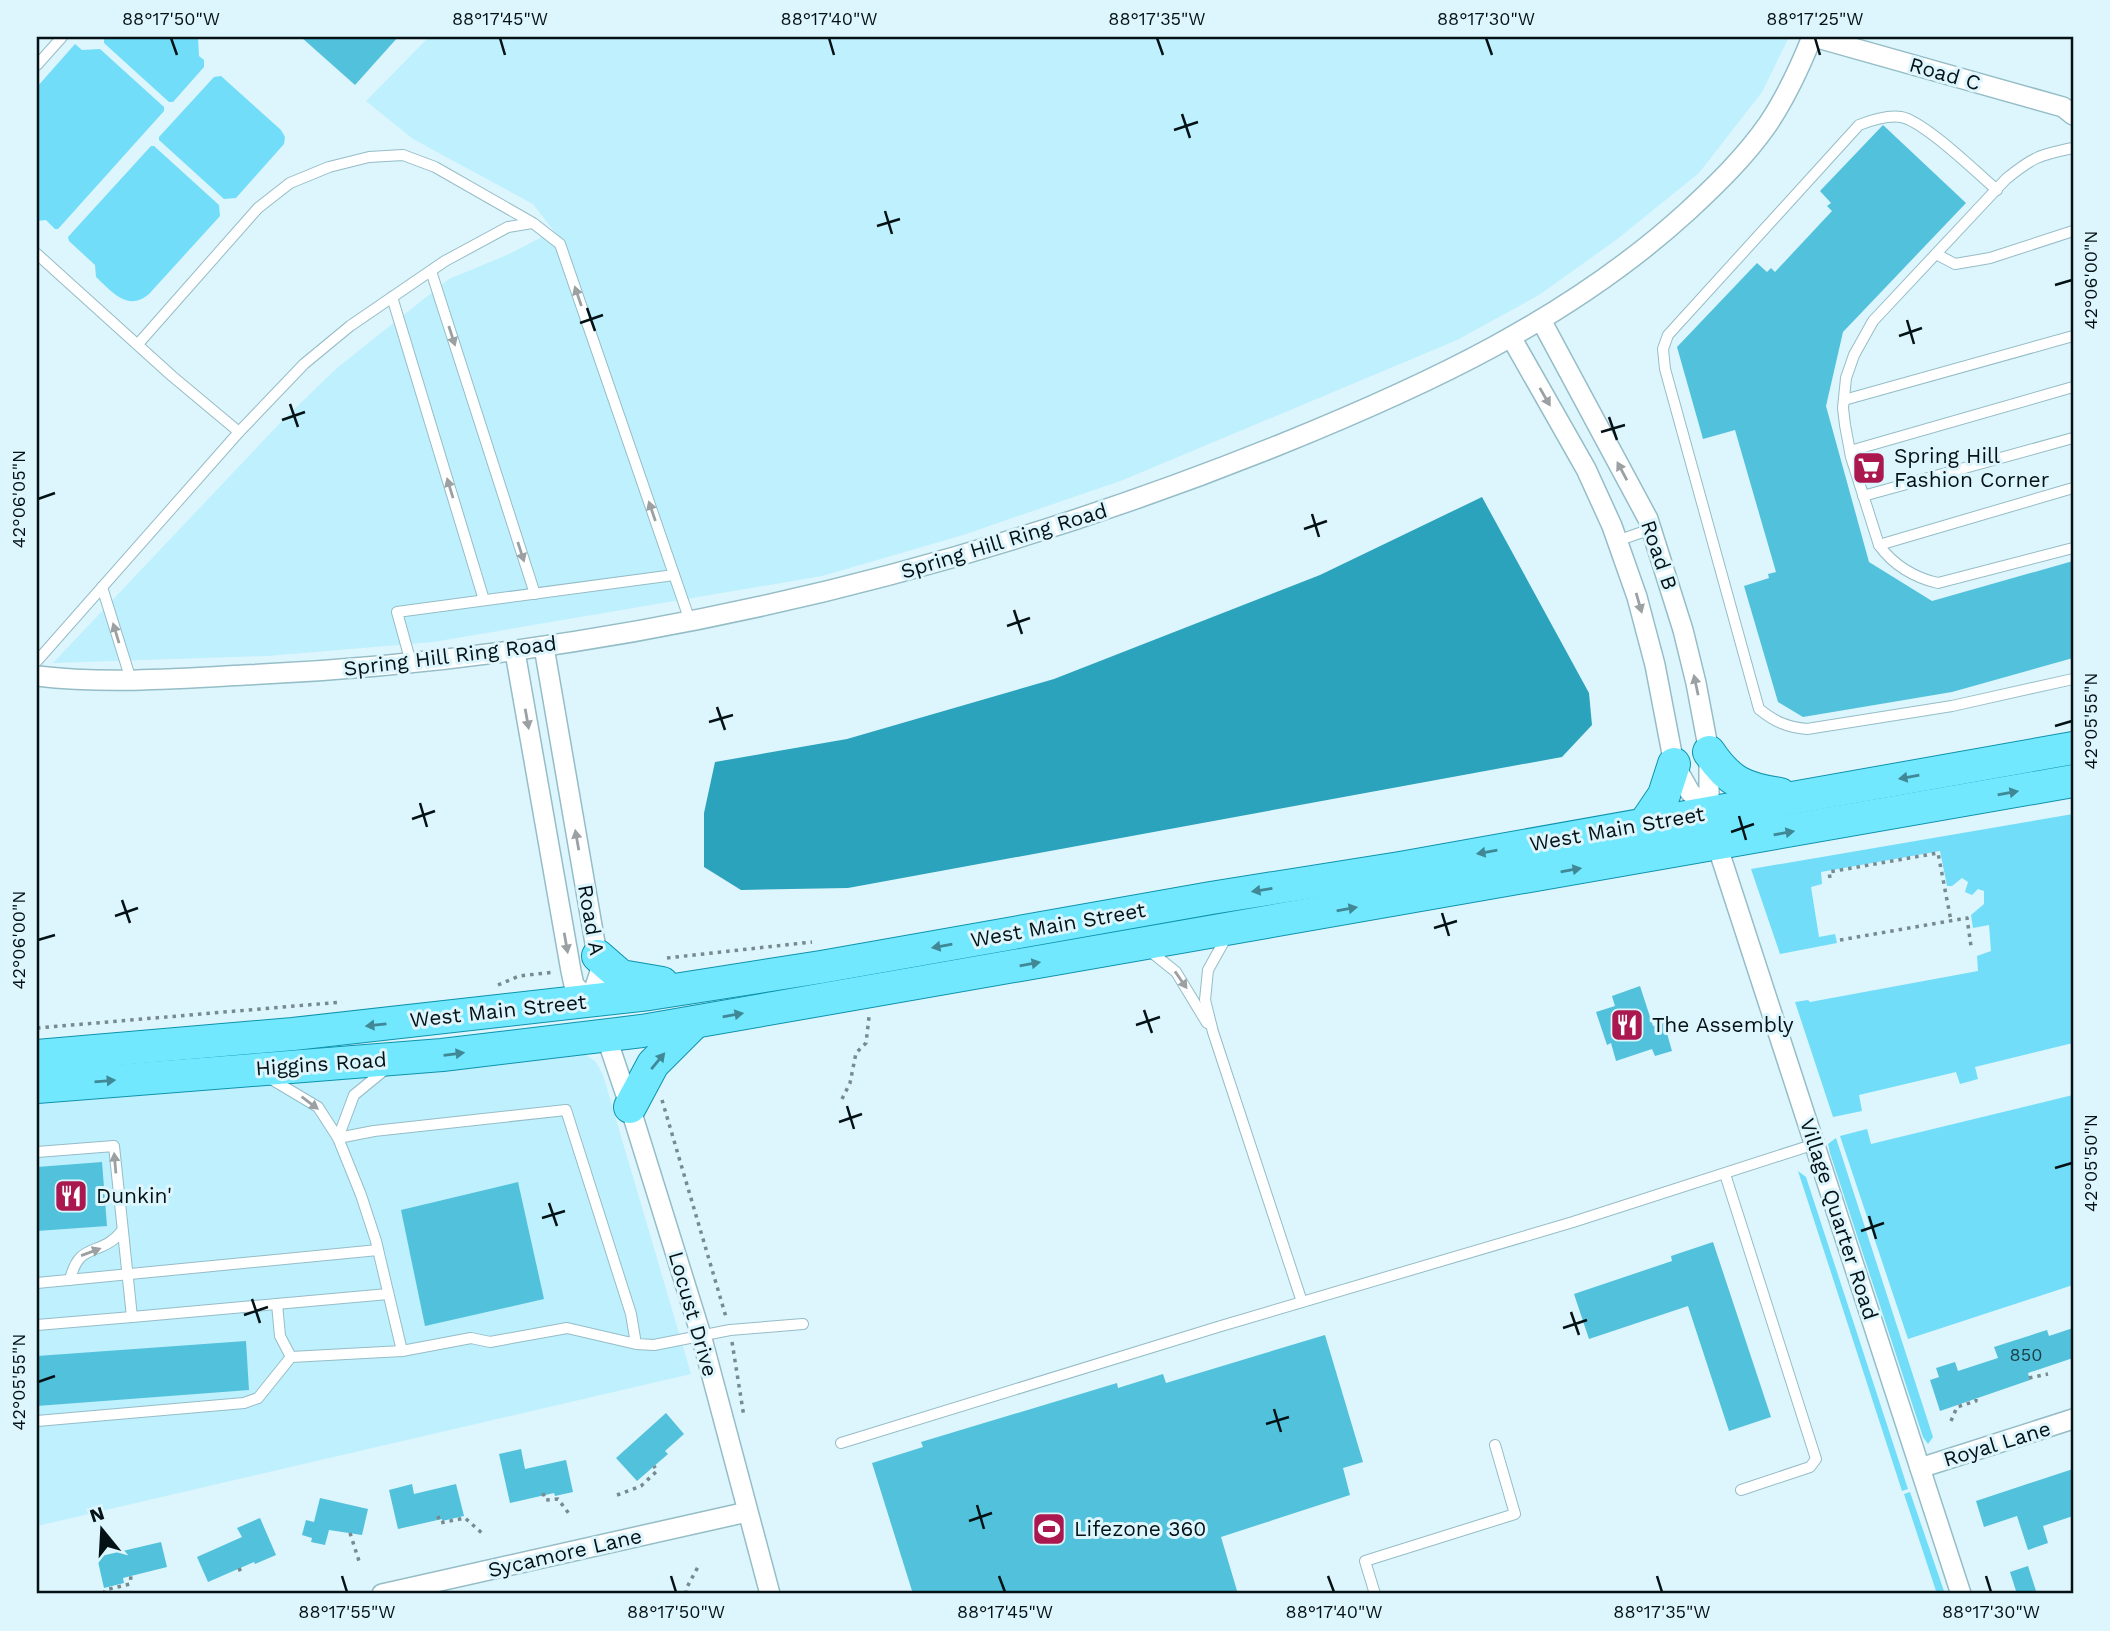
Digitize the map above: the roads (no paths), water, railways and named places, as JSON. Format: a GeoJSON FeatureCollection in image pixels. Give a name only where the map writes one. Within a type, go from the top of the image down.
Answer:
{"type":"FeatureCollection","features":[{"type":"Feature","properties":{"kind":"main road","name":"West Main Street"},"geometry":{"type":"LineString","coordinates":[[37,1056],[293,1034],[688,988],[1400,868],[2073,748]]}},
{"type":"Feature","properties":{"kind":"main road"},"geometry":{"type":"LineString","coordinates":[[1709,752],[1729,778],[1744,786],[1795,797]]}},
{"type":"Feature","properties":{"kind":"main road"},"geometry":{"type":"LineString","coordinates":[[1645,823],[1664,795],[1674,764]]}},
{"type":"Feature","properties":{"kind":"main road","name":"West Main Street"},"geometry":{"type":"LineString","coordinates":[[606,1036],[1132,947],[2073,781]]}},
{"type":"Feature","properties":{"kind":"main road"},"geometry":{"type":"LineString","coordinates":[[598,956],[621,976],[688,988]]}},
{"type":"Feature","properties":{"kind":"main road"},"geometry":{"type":"LineString","coordinates":[[590,1001],[606,1036]]}},
{"type":"Feature","properties":{"kind":"main road"},"geometry":{"type":"LineString","coordinates":[[631,1107],[653,1064],[695,1022]]}},
{"type":"Feature","properties":{"kind":"main road","name":"Higgins Road"},"geometry":{"type":"LineString","coordinates":[[37,1087],[401,1058],[606,1036]]}},
{"type":"Feature","properties":{"kind":"street","name":"Road C"},"geometry":{"type":"LineString","coordinates":[[1813,37],[2063,107],[2073,115]]}},
{"type":"Feature","properties":{"kind":"street","name":"Spring Hill Ring Road"},"geometry":{"type":"LineString","coordinates":[[37,676],[131,680],[302,672],[515,652],[690,621],[820,593],[914,569],[1092,515],[1180,484],[1311,432],[1415,386],[1541,320],[1633,258],[1716,185],[1752,145],[1781,104],[1813,37]]}},
{"type":"Feature","properties":{"kind":"street","name":"Road B"},"geometry":{"type":"LineString","coordinates":[[1541,320],[1648,519],[1683,629],[1709,752],[1709,812],[1717,845]]}},
{"type":"Feature","properties":{"kind":"street","name":"Road B"},"geometry":{"type":"LineString","coordinates":[[1511,337],[1586,469],[1617,541],[1637,597],[1656,665],[1674,764],[1690,792],[1709,812]]}},
{"type":"Feature","properties":{"kind":"street","name":"Road A"},"geometry":{"type":"LineString","coordinates":[[515,652],[574,985],[590,1001],[600,972],[598,956],[544,647]]}},
{"type":"Feature","properties":{"kind":"street","name":"Village Quarter Road"},"geometry":{"type":"LineString","coordinates":[[1717,845],[1961,1594]]}},
{"type":"Feature","properties":{"kind":"street","name":"Locust Drive"},"geometry":{"type":"LineString","coordinates":[[606,1036],[631,1107],[701,1335],[770,1594]]}},
{"type":"Feature","properties":{"kind":"street","name":"Royal Lane"},"geometry":{"type":"LineString","coordinates":[[1920,1468],[2073,1419]]}},
{"type":"Feature","properties":{"kind":"street","name":"Sycamore Lane"},"geometry":{"type":"LineString","coordinates":[[382,1594],[747,1512]]}},
{"type":"Feature","properties":{"kind":"lane"},"geometry":{"type":"LineString","coordinates":[[37,65],[62,37]]}},
{"type":"Feature","properties":{"kind":"lane"},"geometry":{"type":"LineString","coordinates":[[1997,190],[1918,124],[1902,117],[1876,118],[1859,125],[1668,335],[1663,349],[1665,369],[1759,709],[1770,718],[1787,727],[1807,729],[1952,706],[2073,680]]}},
{"type":"Feature","properties":{"kind":"lane"},"geometry":{"type":"LineString","coordinates":[[2073,148],[2041,155],[2029,161],[1997,190],[1873,321],[1854,355],[1846,378],[1844,400],[1850,451],[1879,545],[1886,556],[1905,569],[1924,580],[1938,583],[2073,548]]}},
{"type":"Feature","properties":{"kind":"lane"},"geometry":{"type":"LineString","coordinates":[[138,344],[258,208],[290,183],[329,167],[369,157],[403,155],[435,167],[533,223],[560,244],[690,621]]}},
{"type":"Feature","properties":{"kind":"lane"},"geometry":{"type":"LineString","coordinates":[[37,661],[239,432],[304,365],[350,326],[431,271],[488,236],[508,227],[533,223]]}},
{"type":"Feature","properties":{"kind":"lane"},"geometry":{"type":"LineString","coordinates":[[1936,254],[1955,264],[1990,258],[2073,231]]}},
{"type":"Feature","properties":{"kind":"lane"},"geometry":{"type":"LineString","coordinates":[[37,254],[239,432]]}},
{"type":"Feature","properties":{"kind":"lane"},"geometry":{"type":"LineString","coordinates":[[431,271],[535,594]]}},
{"type":"Feature","properties":{"kind":"lane"},"geometry":{"type":"LineString","coordinates":[[392,297],[484,600]]}},
{"type":"Feature","properties":{"kind":"lane"},"geometry":{"type":"LineString","coordinates":[[1844,400],[2073,336]]}},
{"type":"Feature","properties":{"kind":"lane"},"geometry":{"type":"LineString","coordinates":[[1850,451],[2073,387]]}},
{"type":"Feature","properties":{"kind":"lane"},"geometry":{"type":"LineString","coordinates":[[1863,496],[2073,438]]}},
{"type":"Feature","properties":{"kind":"lane"},"geometry":{"type":"LineString","coordinates":[[1879,545],[2073,488]]}},
{"type":"Feature","properties":{"kind":"lane"},"geometry":{"type":"LineString","coordinates":[[1617,541],[1651,529]]}},
{"type":"Feature","properties":{"kind":"lane"},"geometry":{"type":"LineString","coordinates":[[411,663],[397,612],[674,575]]}},
{"type":"Feature","properties":{"kind":"lane"},"geometry":{"type":"LineString","coordinates":[[102,587],[131,680]]}},
{"type":"Feature","properties":{"kind":"lane"},"geometry":{"type":"LineString","coordinates":[[1231,929],[1208,970],[1205,1000],[1213,1032],[1303,1302]]}},
{"type":"Feature","properties":{"kind":"lane"},"geometry":{"type":"LineString","coordinates":[[1132,947],[1151,951],[1175,972],[1213,1032]]}},
{"type":"Feature","properties":{"kind":"lane"},"geometry":{"type":"LineString","coordinates":[[338,1138],[354,1095],[401,1058]]}},
{"type":"Feature","properties":{"kind":"lane"},"geometry":{"type":"LineString","coordinates":[[251,1069],[295,1091],[318,1107],[338,1138],[361,1195],[378,1250],[402,1351]]}},
{"type":"Feature","properties":{"kind":"lane"},"geometry":{"type":"LineString","coordinates":[[338,1138],[374,1131],[566,1110],[631,1314],[636,1344]]}},
{"type":"Feature","properties":{"kind":"lane"},"geometry":{"type":"LineString","coordinates":[[841,1443],[1573,1222],[1815,1144]]}},
{"type":"Feature","properties":{"kind":"lane"},"geometry":{"type":"LineString","coordinates":[[37,1152],[114,1146],[132,1317]]}},
{"type":"Feature","properties":{"kind":"lane"},"geometry":{"type":"LineString","coordinates":[[1725,1174],[1816,1459],[1810,1467],[1741,1490]]}},
{"type":"Feature","properties":{"kind":"lane"},"geometry":{"type":"LineString","coordinates":[[70,1280],[79,1256],[112,1243],[122,1231]]}},
{"type":"Feature","properties":{"kind":"lane"},"geometry":{"type":"LineString","coordinates":[[37,1283],[378,1250]]}},
{"type":"Feature","properties":{"kind":"lane"},"geometry":{"type":"LineString","coordinates":[[37,1325],[388,1294]]}},
{"type":"Feature","properties":{"kind":"lane"},"geometry":{"type":"LineString","coordinates":[[277,1304],[280,1336],[291,1357]]}},
{"type":"Feature","properties":{"kind":"lane"},"geometry":{"type":"LineString","coordinates":[[37,1421],[243,1403],[258,1398],[291,1357],[402,1351],[471,1338],[490,1342],[567,1328],[636,1344],[654,1345],[701,1335],[803,1324]]}},
{"type":"Feature","properties":{"kind":"lane"},"geometry":{"type":"LineString","coordinates":[[1375,1594],[1365,1561],[1516,1514],[1495,1445]]}},
{"type":"Feature","properties":{"kind":"place","name":"Spring Hill Fashion Corner"},"geometry":{"type":"Point","coordinates":[1869,468]}},
{"type":"Feature","properties":{"kind":"place","name":"The Assembly"},"geometry":{"type":"Point","coordinates":[1627,1025]}},
{"type":"Feature","properties":{"kind":"place","name":"Dunkin'"},"geometry":{"type":"Point","coordinates":[71,1196]}},
{"type":"Feature","properties":{"kind":"place","name":"Lifezone 360"},"geometry":{"type":"Point","coordinates":[1049,1529]}}]}
